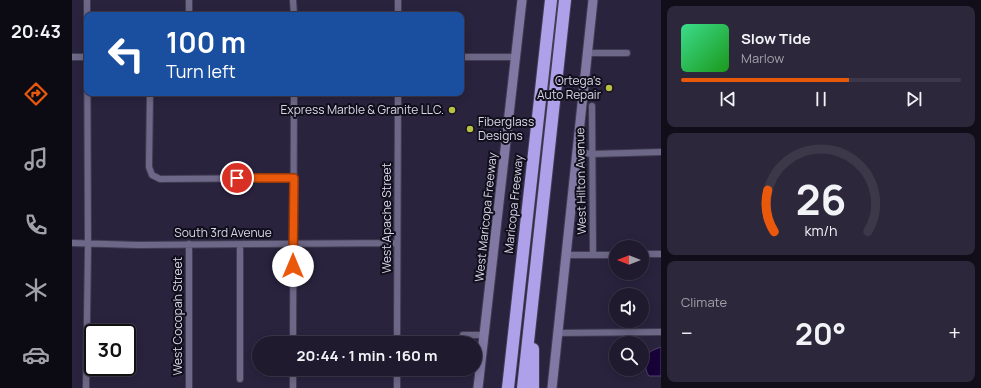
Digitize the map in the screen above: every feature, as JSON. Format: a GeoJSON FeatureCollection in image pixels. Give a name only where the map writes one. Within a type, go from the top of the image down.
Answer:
{"type":"FeatureCollection","features":[{"type":"Feature","properties":{"kind":"highway","name":"Maricopa Freeway"},"geometry":{"type":"LineString","coordinates":[[508,388],[550,0]]}},
{"type":"Feature","properties":{"kind":"highway"},"geometry":{"type":"LineString","coordinates":[[523,388],[565,0]]}},
{"type":"Feature","properties":{"kind":"highway"},"geometry":{"type":"LineString","coordinates":[[530,315],[534,368],[533,388]]}},
{"type":"Feature","properties":{"kind":"highway"},"geometry":{"type":"LineString","coordinates":[[500,388],[500,383],[510,363]]}},
{"type":"Feature","properties":{"kind":"main road","name":"West Maricopa Freeway"},"geometry":{"type":"LineString","coordinates":[[478,388],[522,0]]}},
{"type":"Feature","properties":{"kind":"main road"},"geometry":{"type":"LineString","coordinates":[[552,388],[593,0]]}},
{"type":"Feature","properties":{"kind":"street"},"geometry":{"type":"LineString","coordinates":[[87,0],[87,12]]}},
{"type":"Feature","properties":{"kind":"street"},"geometry":{"type":"LineString","coordinates":[[189,0],[189,12]]}},
{"type":"Feature","properties":{"kind":"street"},"geometry":{"type":"LineString","coordinates":[[293,0],[294,12]]}},
{"type":"Feature","properties":{"kind":"street"},"geometry":{"type":"LineString","coordinates":[[398,0],[398,12]]}},
{"type":"Feature","properties":{"kind":"street"},"geometry":{"type":"LineString","coordinates":[[587,53],[627,53]]}},
{"type":"Feature","properties":{"kind":"street"},"geometry":{"type":"LineString","coordinates":[[72,57],[84,57]]}},
{"type":"Feature","properties":{"kind":"street"},"geometry":{"type":"LineString","coordinates":[[464,57],[515,57]]}},
{"type":"Feature","properties":{"kind":"street"},"geometry":{"type":"LineString","coordinates":[[86,388],[88,244],[87,96]]}},
{"type":"Feature","properties":{"kind":"street"},"geometry":{"type":"LineString","coordinates":[[150,96],[149,167],[152,175],[160,178],[294,178]]}},
{"type":"Feature","properties":{"kind":"street"},"geometry":{"type":"LineString","coordinates":[[293,336],[294,96]]}},
{"type":"Feature","properties":{"kind":"street","name":"West Apache Street"},"geometry":{"type":"LineString","coordinates":[[397,336],[398,96]]}},
{"type":"Feature","properties":{"kind":"street","name":"West Hilton Avenue"},"geometry":{"type":"LineString","coordinates":[[592,106],[593,255]]}},
{"type":"Feature","properties":{"kind":"street"},"geometry":{"type":"LineString","coordinates":[[577,152],[592,154],[661,152]]}},
{"type":"Feature","properties":{"kind":"street","name":"South 3rd Avenue"},"geometry":{"type":"LineString","coordinates":[[72,244],[397,243]]}},
{"type":"Feature","properties":{"kind":"street","name":"West Cocopah Street"},"geometry":{"type":"LineString","coordinates":[[189,244],[189,388]]}},
{"type":"Feature","properties":{"kind":"street"},"geometry":{"type":"LineString","coordinates":[[240,244],[240,379]]}},
{"type":"Feature","properties":{"kind":"street"},"geometry":{"type":"LineString","coordinates":[[649,254],[661,254]]}},
{"type":"Feature","properties":{"kind":"street"},"geometry":{"type":"LineString","coordinates":[[566,255],[609,255]]}},
{"type":"Feature","properties":{"kind":"street"},"geometry":{"type":"LineString","coordinates":[[557,333],[661,332]]}},
{"type":"Feature","properties":{"kind":"street"},"geometry":{"type":"LineString","coordinates":[[463,335],[485,335]]}},
{"type":"Feature","properties":{"kind":"street"},"geometry":{"type":"LineString","coordinates":[[293,376],[293,388]]}},
{"type":"Feature","properties":{"kind":"street"},"geometry":{"type":"LineString","coordinates":[[397,376],[397,388]]}},
{"type":"Feature","properties":{"kind":"shaded area"},"geometry":{"type":"Polygon","coordinates":[[[661,347],[661,376],[649,376],[649,353],[661,347]]]}},
{"type":"Feature","properties":{"kind":"place","name":"Ortega's Auto Repair"},"geometry":{"type":"Point","coordinates":[609,88]}},
{"type":"Feature","properties":{"kind":"place","name":"Express Marble & Granite LLC."},"geometry":{"type":"Point","coordinates":[452,110]}},
{"type":"Feature","properties":{"kind":"place","name":"Fiberglass Designs"},"geometry":{"type":"Point","coordinates":[470,129]}},
{"type":"Feature","properties":{"kind":"route"},"geometry":{"type":"LineString","coordinates":[[237,178],[294,178],[293,266]]}}]}
